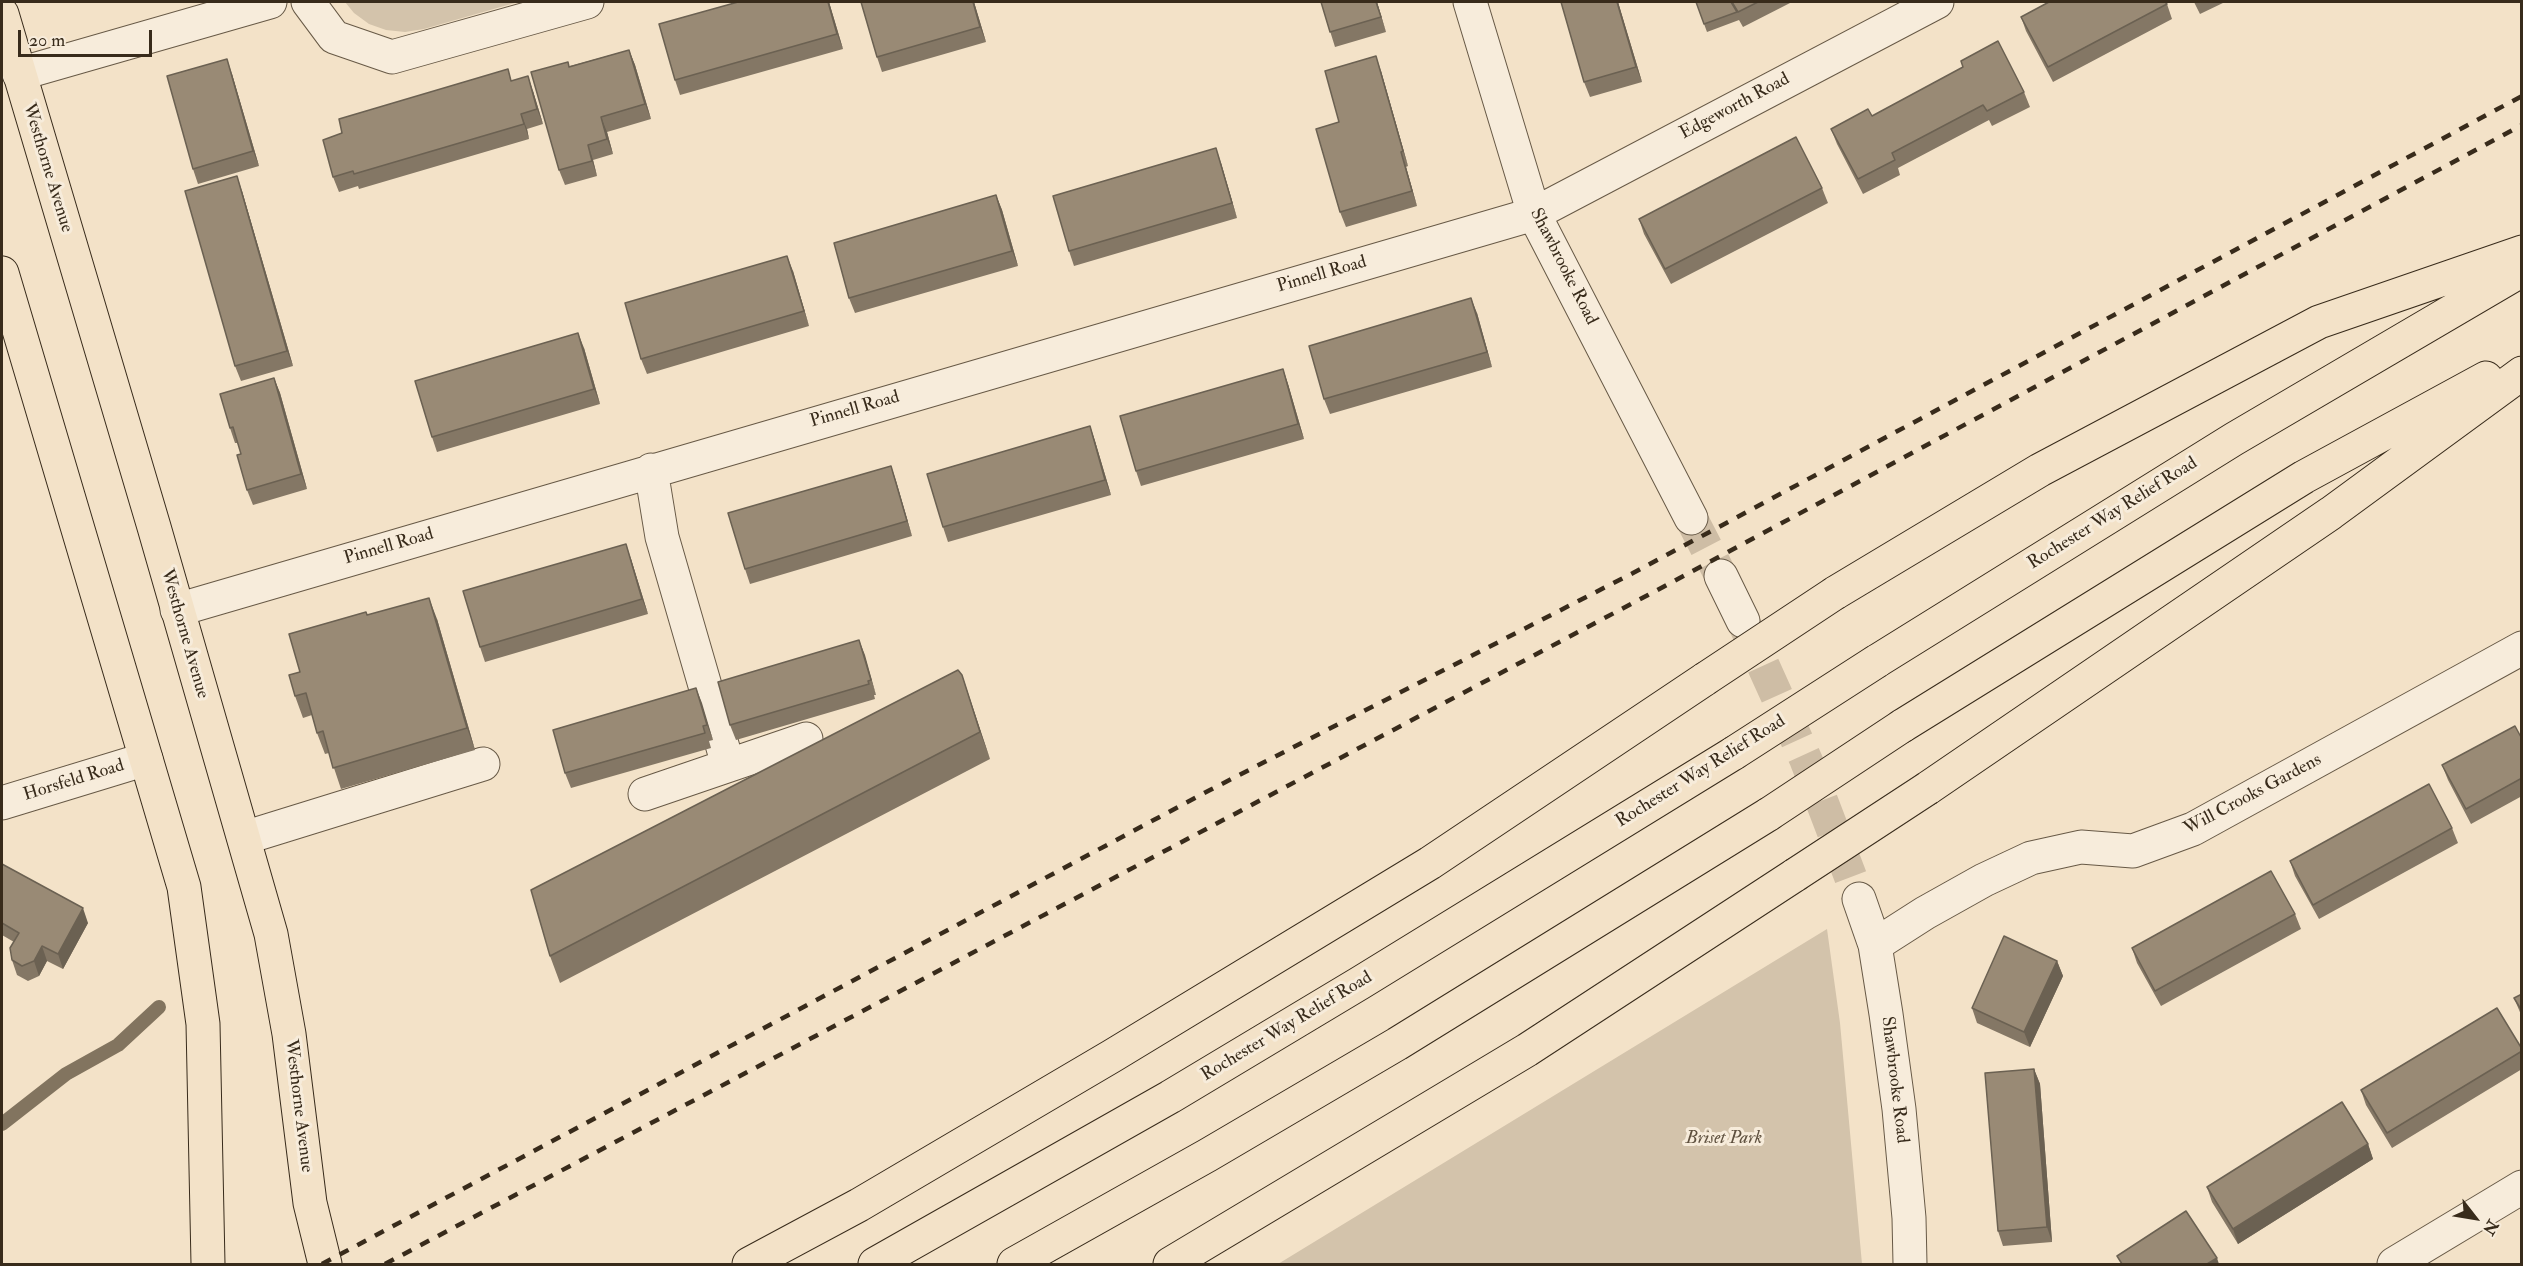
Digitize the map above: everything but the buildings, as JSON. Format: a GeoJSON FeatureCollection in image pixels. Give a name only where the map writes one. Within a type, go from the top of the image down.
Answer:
{"type":"FeatureCollection","features":[{"type":"Feature","properties":{"kind":"highway","name":"Westhorne Avenue"},"geometry":{"type":"LineString","coordinates":[[2,14],[271,934],[289,1034],[310,1203],[325,1264]]}},
{"type":"Feature","properties":{"kind":"highway"},"geometry":{"type":"LineString","coordinates":[[749,1264],[879,1193],[1112,1056],[1430,863],[1835,593],[2040,470],[2319,322],[2522,252]]}},
{"type":"Feature","properties":{"kind":"highway","name":"Rochester Way Relief Road"},"geometry":{"type":"LineString","coordinates":[[875,1264],[1170,1097],[1360,983],[1734,753],[2234,439],[2522,270]]}},
{"type":"Feature","properties":{"kind":"highway"},"geometry":{"type":"LineString","coordinates":[[2,273],[184,887],[203,1024],[208,1264]]}},
{"type":"Feature","properties":{"kind":"highway"},"geometry":{"type":"LineString","coordinates":[[1014,1264],[1208,1155],[1387,1050],[1769,814],[1902,726],[2304,477],[2522,359]]}},
{"type":"Feature","properties":{"kind":"highway"},"geometry":{"type":"LineString","coordinates":[[1170,1264],[1527,1050],[1928,788],[2331,513],[2522,373]]}},
{"type":"Feature","properties":{"kind":"street"},"geometry":{"type":"LineString","coordinates":[[19,74],[270,2]]}},
{"type":"Feature","properties":{"kind":"street"},"geometry":{"type":"LineString","coordinates":[[308,2],[334,37],[392,57],[587,2]]}},
{"type":"Feature","properties":{"kind":"street","name":"Shawbrooke Road"},"geometry":{"type":"LineString","coordinates":[[1470,2],[1534,214],[1691,518]]}},
{"type":"Feature","properties":{"kind":"street","name":"Edgeworth Road"},"geometry":{"type":"LineString","coordinates":[[1534,214],[1937,2]]}},
{"type":"Feature","properties":{"kind":"street","name":"Pinnell Road"},"geometry":{"type":"LineString","coordinates":[[177,610],[1534,214]]}},
{"type":"Feature","properties":{"kind":"street"},"geometry":{"type":"LineString","coordinates":[[651,470],[662,537],[728,765]]}},
{"type":"Feature","properties":{"kind":"street"},"geometry":{"type":"LineString","coordinates":[[1722,576],[1743,621]]}},
{"type":"Feature","properties":{"kind":"street","name":"Will Crooks Gardens"},"geometry":{"type":"LineString","coordinates":[[1875,945],[1964,891],[2031,858],[2081,847],[2133,851],[2193,829],[2522,648]]}},
{"type":"Feature","properties":{"kind":"street"},"geometry":{"type":"LineString","coordinates":[[645,794],[806,739]]}},
{"type":"Feature","properties":{"kind":"street","name":"Horsfeld Road"},"geometry":{"type":"LineString","coordinates":[[2,803],[146,759]]}},
{"type":"Feature","properties":{"kind":"street"},"geometry":{"type":"LineString","coordinates":[[244,838],[483,764]]}},
{"type":"Feature","properties":{"kind":"street","name":"Shawbrooke Road"},"geometry":{"type":"LineString","coordinates":[[1859,899],[1875,945],[1899,1109],[1909,1218],[1910,1264]]}},
{"type":"Feature","properties":{"kind":"street"},"geometry":{"type":"LineString","coordinates":[[2394,1264],[2522,1186]]}},
{"type":"Feature","properties":{"kind":"green space"},"geometry":{"type":"Polygon","coordinates":[[[345,2],[518,2],[424,29],[405,32],[386,30],[369,24],[354,13],[345,2]]]}},
{"type":"Feature","properties":{"kind":"green space","name":"Briset Park"},"geometry":{"type":"Polygon","coordinates":[[[1827,929],[1840,1023],[1862,1264],[1278,1264],[1827,929]]]}},
{"type":"Feature","properties":{"kind":"waterway"},"geometry":{"type":"LineString","coordinates":[[2,1124],[66,1074],[118,1045],[159,1007]]}},
{"type":"Feature","properties":{"kind":"tunnel"},"geometry":{"type":"LineString","coordinates":[[1691,518],[1721,576]]}},
{"type":"Feature","properties":{"kind":"tunnel"},"geometry":{"type":"LineString","coordinates":[[1743,621],[1806,760],[1859,899]]}},
{"type":"Feature","properties":{"kind":"railway"},"geometry":{"type":"LineString","coordinates":[[322,1264],[1210,790],[1633,573],[2522,96]]}},
{"type":"Feature","properties":{"kind":"railway"},"geometry":{"type":"LineString","coordinates":[[385,1264],[1648,595],[2522,125]]}}]}
